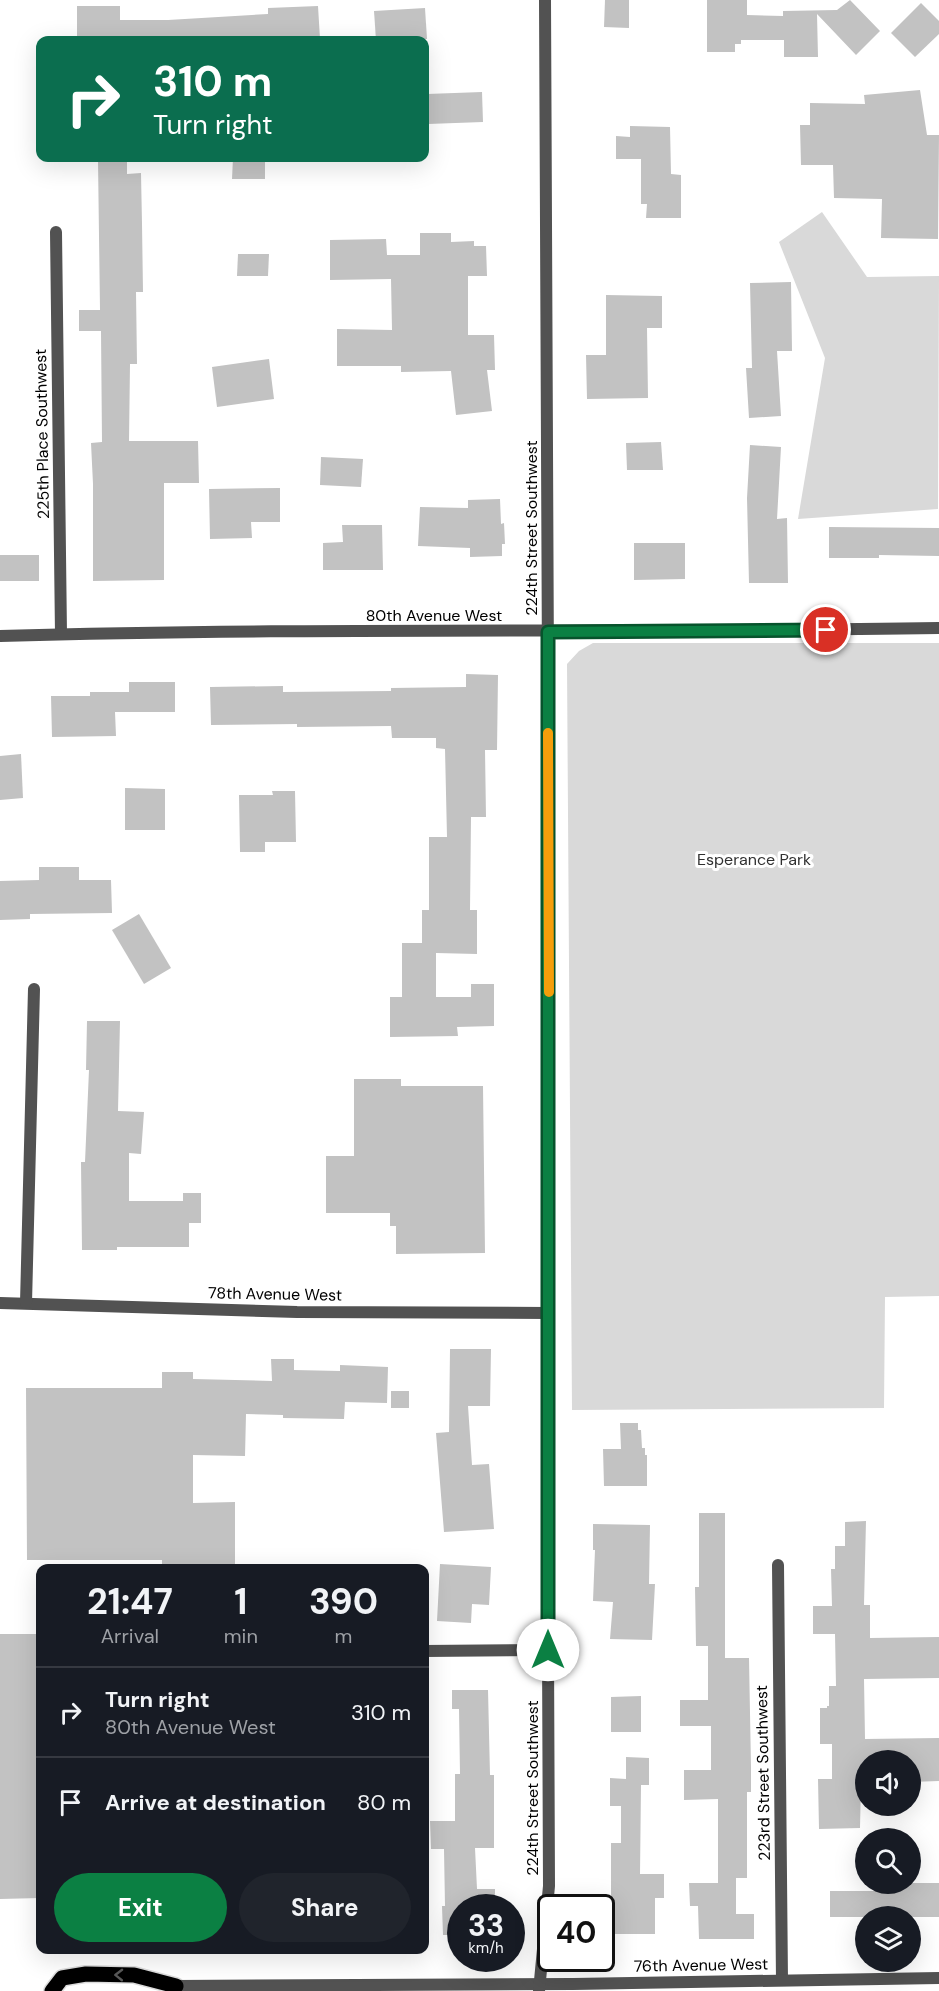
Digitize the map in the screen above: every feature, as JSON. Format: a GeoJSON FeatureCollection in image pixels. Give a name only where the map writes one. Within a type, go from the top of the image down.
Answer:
{"type":"FeatureCollection","features":[{"type":"Feature","properties":{"kind":"main road"},"geometry":{"type":"LineString","coordinates":[[52,1991],[62,1978],[86,1974],[134,1975],[176,1986]]}},
{"type":"Feature","properties":{"kind":"main road"},"geometry":{"type":"LineString","coordinates":[[161,1991],[176,1986]]}},
{"type":"Feature","properties":{"kind":"street","name":"224th Street Southwest"},"geometry":{"type":"LineString","coordinates":[[539,1987],[549,1886],[545,0]]}},
{"type":"Feature","properties":{"kind":"street","name":"225th Place Southwest"},"geometry":{"type":"LineString","coordinates":[[56,232],[61,634]]}},
{"type":"Feature","properties":{"kind":"street","name":"80th Avenue West"},"geometry":{"type":"LineString","coordinates":[[0,636],[301,631],[548,632],[939,628]]}},
{"type":"Feature","properties":{"kind":"street"},"geometry":{"type":"LineString","coordinates":[[26,1303],[34,989]]}},
{"type":"Feature","properties":{"kind":"street","name":"78th Avenue West"},"geometry":{"type":"LineString","coordinates":[[0,1303],[297,1312],[548,1313]]}},
{"type":"Feature","properties":{"kind":"street","name":"223rd Street Southwest"},"geometry":{"type":"LineString","coordinates":[[778,1565],[782,1980]]}},
{"type":"Feature","properties":{"kind":"street"},"geometry":{"type":"LineString","coordinates":[[429,1651],[548,1650]]}},
{"type":"Feature","properties":{"kind":"street","name":"76th Avenue West"},"geometry":{"type":"LineString","coordinates":[[176,1986],[539,1987],[603,1983],[939,1978]]}},
{"type":"Feature","properties":{"kind":"street"},"geometry":{"type":"LineString","coordinates":[[580,1991],[603,1983]]}},
{"type":"Feature","properties":{"kind":"green space"},"geometry":{"type":"Polygon","coordinates":[[[822,212],[867,277],[939,276],[938,509],[798,519],[825,358],[779,242],[822,212]]]}},
{"type":"Feature","properties":{"kind":"green space","name":"Esperance Park"},"geometry":{"type":"Polygon","coordinates":[[[593,643],[939,643],[939,1296],[885,1297],[884,1408],[572,1410],[567,664],[579,651],[593,643]]]}},
{"type":"Feature","properties":{"kind":"building"},"geometry":{"type":"Polygon","coordinates":[[[605,0],[629,0],[629,28],[604,27],[605,0]]]}},
{"type":"Feature","properties":{"kind":"building"},"geometry":{"type":"Polygon","coordinates":[[[707,0],[747,0],[747,15],[783,16],[783,11],[837,10],[850,0],[880,31],[856,55],[817,14],[818,57],[784,57],[784,40],[741,40],[741,44],[735,44],[735,52],[707,52],[707,0]]]}},
{"type":"Feature","properties":{"kind":"building"},"geometry":{"type":"Polygon","coordinates":[[[921,3],[939,21],[939,34],[915,57],[891,33],[921,3]]]}},
{"type":"Feature","properties":{"kind":"building"},"geometry":{"type":"Polygon","coordinates":[[[77,6],[120,6],[120,20],[168,20],[268,14],[268,8],[318,6],[320,36],[77,36],[77,6]]]}},
{"type":"Feature","properties":{"kind":"building"},"geometry":{"type":"Polygon","coordinates":[[[425,8],[427,36],[376,36],[374,11],[425,8]]]}},
{"type":"Feature","properties":{"kind":"building"},"geometry":{"type":"Polygon","coordinates":[[[920,90],[927,135],[939,135],[938,239],[881,238],[882,199],[834,198],[833,165],[801,165],[800,125],[810,125],[810,103],[865,104],[864,95],[920,90]]]}},
{"type":"Feature","properties":{"kind":"building"},"geometry":{"type":"Polygon","coordinates":[[[482,92],[483,122],[429,124],[429,94],[482,92]]]}},
{"type":"Feature","properties":{"kind":"building"},"geometry":{"type":"Polygon","coordinates":[[[630,126],[670,127],[671,174],[681,175],[681,218],[646,218],[647,204],[641,204],[641,159],[616,159],[616,136],[630,137],[630,126]]]}},
{"type":"Feature","properties":{"kind":"building"},"geometry":{"type":"Polygon","coordinates":[[[98,162],[127,162],[127,174],[141,173],[143,292],[136,292],[137,364],[130,364],[129,441],[198,441],[199,483],[164,483],[164,580],[93,581],[91,443],[102,442],[101,331],[79,331],[79,310],[100,310],[98,162]]]}},
{"type":"Feature","properties":{"kind":"building"},"geometry":{"type":"Polygon","coordinates":[[[233,162],[265,162],[265,179],[232,179],[233,162]]]}},
{"type":"Feature","properties":{"kind":"building"},"geometry":{"type":"Polygon","coordinates":[[[420,233],[451,233],[451,242],[474,241],[474,246],[486,246],[487,276],[468,276],[468,335],[494,335],[495,370],[487,370],[492,411],[456,415],[451,371],[401,372],[401,366],[337,366],[337,329],[392,330],[391,279],[330,280],[330,240],[386,239],[387,255],[420,255],[420,233]]]}},
{"type":"Feature","properties":{"kind":"building"},"geometry":{"type":"Polygon","coordinates":[[[238,254],[269,254],[268,276],[237,276],[238,254]]]}},
{"type":"Feature","properties":{"kind":"building"},"geometry":{"type":"Polygon","coordinates":[[[791,282],[792,351],[777,351],[781,416],[749,418],[746,368],[752,368],[750,283],[791,282]]]}},
{"type":"Feature","properties":{"kind":"building"},"geometry":{"type":"Polygon","coordinates":[[[606,295],[662,296],[662,328],[647,328],[648,398],[587,399],[586,355],[606,355],[606,295]]]}},
{"type":"Feature","properties":{"kind":"building"},"geometry":{"type":"Polygon","coordinates":[[[269,359],[274,399],[217,407],[212,367],[269,359]]]}},
{"type":"Feature","properties":{"kind":"building"},"geometry":{"type":"Polygon","coordinates":[[[661,442],[663,470],[627,470],[626,443],[661,442]]]}},
{"type":"Feature","properties":{"kind":"building"},"geometry":{"type":"Polygon","coordinates":[[[750,445],[781,447],[777,519],[787,518],[788,583],[749,583],[747,498],[750,445]]]}},
{"type":"Feature","properties":{"kind":"building"},"geometry":{"type":"Polygon","coordinates":[[[321,457],[363,459],[361,487],[320,485],[321,457]]]}},
{"type":"Feature","properties":{"kind":"building"},"geometry":{"type":"Polygon","coordinates":[[[280,488],[280,522],[251,522],[252,538],[210,539],[209,489],[280,488]]]}},
{"type":"Feature","properties":{"kind":"building"},"geometry":{"type":"Polygon","coordinates":[[[500,499],[505,544],[502,544],[502,556],[470,557],[470,548],[418,546],[420,507],[468,508],[468,500],[500,499]]]}},
{"type":"Feature","properties":{"kind":"building"},"geometry":{"type":"Polygon","coordinates":[[[342,525],[382,525],[383,570],[323,570],[323,543],[343,542],[342,525]]]}},
{"type":"Feature","properties":{"kind":"building"},"geometry":{"type":"Polygon","coordinates":[[[829,527],[939,528],[939,556],[879,555],[879,558],[829,558],[829,527]]]}},
{"type":"Feature","properties":{"kind":"building"},"geometry":{"type":"Polygon","coordinates":[[[634,543],[685,543],[685,579],[634,580],[634,543]]]}},
{"type":"Feature","properties":{"kind":"building"},"geometry":{"type":"Polygon","coordinates":[[[0,555],[39,555],[39,581],[0,581],[0,555]]]}},
{"type":"Feature","properties":{"kind":"building"},"geometry":{"type":"Polygon","coordinates":[[[466,674],[498,675],[497,750],[485,750],[486,817],[471,817],[470,910],[477,910],[477,954],[436,953],[436,997],[471,997],[471,984],[494,984],[494,1026],[457,1027],[458,1036],[390,1037],[390,997],[402,997],[402,943],[422,943],[422,910],[429,910],[429,837],[447,837],[445,749],[436,748],[436,738],[392,738],[391,726],[211,725],[210,687],[283,686],[283,692],[391,691],[391,688],[466,687],[466,674]]]}},
{"type":"Feature","properties":{"kind":"building"},"geometry":{"type":"Polygon","coordinates":[[[129,682],[175,682],[175,712],[115,712],[116,736],[52,737],[51,696],[90,696],[90,692],[129,692],[129,682]]]}},
{"type":"Feature","properties":{"kind":"building"},"geometry":{"type":"Polygon","coordinates":[[[21,754],[23,798],[0,800],[0,756],[21,754]]]}},
{"type":"Feature","properties":{"kind":"building"},"geometry":{"type":"Polygon","coordinates":[[[125,788],[165,789],[165,830],[125,830],[125,788]]]}},
{"type":"Feature","properties":{"kind":"building"},"geometry":{"type":"Polygon","coordinates":[[[272,791],[295,791],[296,842],[265,842],[265,852],[240,852],[239,795],[273,795],[272,791]]]}},
{"type":"Feature","properties":{"kind":"building"},"geometry":{"type":"Polygon","coordinates":[[[39,867],[79,867],[79,880],[111,880],[112,913],[30,914],[30,919],[0,920],[0,881],[39,880],[39,867]]]}},
{"type":"Feature","properties":{"kind":"building"},"geometry":{"type":"Polygon","coordinates":[[[139,914],[171,968],[144,984],[112,930],[139,914]]]}},
{"type":"Feature","properties":{"kind":"building"},"geometry":{"type":"Polygon","coordinates":[[[87,1021],[120,1021],[118,1111],[144,1112],[141,1154],[129,1153],[129,1201],[183,1201],[183,1193],[201,1193],[201,1223],[189,1223],[189,1247],[117,1247],[117,1250],[82,1250],[81,1162],[85,1162],[89,1070],[86,1070],[87,1021]]]}},
{"type":"Feature","properties":{"kind":"building"},"geometry":{"type":"Polygon","coordinates":[[[354,1079],[401,1079],[401,1086],[483,1086],[485,1253],[396,1254],[396,1226],[390,1226],[390,1213],[326,1213],[326,1156],[354,1156],[354,1079]]]}},
{"type":"Feature","properties":{"kind":"building"},"geometry":{"type":"Polygon","coordinates":[[[450,1349],[491,1349],[490,1406],[468,1406],[472,1465],[489,1464],[494,1529],[444,1532],[436,1433],[449,1432],[450,1349]]]}},
{"type":"Feature","properties":{"kind":"building"},"geometry":{"type":"Polygon","coordinates":[[[271,1359],[294,1359],[294,1370],[340,1371],[340,1365],[388,1367],[387,1403],[345,1402],[344,1419],[283,1418],[283,1415],[246,1414],[245,1456],[193,1455],[193,1503],[235,1502],[235,1564],[162,1564],[162,1560],[27,1560],[26,1388],[162,1388],[162,1372],[193,1372],[193,1379],[272,1381],[271,1359]]]}},
{"type":"Feature","properties":{"kind":"building"},"geometry":{"type":"Polygon","coordinates":[[[391,1391],[409,1391],[409,1408],[391,1408],[391,1391]]]}},
{"type":"Feature","properties":{"kind":"building"},"geometry":{"type":"Polygon","coordinates":[[[620,1423],[638,1423],[638,1430],[641,1430],[642,1448],[645,1448],[645,1455],[647,1455],[647,1486],[604,1486],[603,1449],[621,1449],[620,1423]]]}},
{"type":"Feature","properties":{"kind":"building"},"geometry":{"type":"Polygon","coordinates":[[[699,1513],[725,1513],[725,1658],[749,1658],[751,1792],[747,1792],[747,1878],[736,1878],[736,1914],[754,1914],[754,1939],[699,1939],[698,1906],[690,1906],[689,1883],[718,1883],[718,1799],[684,1800],[684,1770],[711,1770],[711,1726],[680,1726],[680,1700],[708,1700],[708,1646],[696,1646],[695,1587],[699,1587],[699,1513]]]}},
{"type":"Feature","properties":{"kind":"building"},"geometry":{"type":"Polygon","coordinates":[[[866,1521],[864,1605],[870,1605],[870,1638],[939,1637],[939,1678],[864,1679],[865,1739],[939,1738],[939,1781],[921,1782],[921,1750],[855,1750],[855,1816],[860,1816],[860,1828],[819,1829],[818,1779],[832,1779],[832,1744],[820,1744],[820,1708],[829,1706],[829,1686],[836,1686],[835,1634],[813,1634],[813,1606],[832,1606],[831,1569],[835,1569],[835,1546],[845,1546],[845,1522],[866,1521]]]}},
{"type":"Feature","properties":{"kind":"building"},"geometry":{"type":"Polygon","coordinates":[[[593,1524],[650,1525],[649,1584],[655,1584],[652,1640],[610,1639],[613,1602],[593,1601],[595,1550],[593,1550],[593,1524]]]}},
{"type":"Feature","properties":{"kind":"building"},"geometry":{"type":"Polygon","coordinates":[[[440,1564],[491,1567],[489,1605],[472,1604],[471,1623],[437,1621],[440,1564]]]}},
{"type":"Feature","properties":{"kind":"building"},"geometry":{"type":"Polygon","coordinates":[[[0,1634],[36,1634],[36,1898],[0,1899],[0,1634]]]}},
{"type":"Feature","properties":{"kind":"building"},"geometry":{"type":"Polygon","coordinates":[[[452,1690],[488,1690],[490,1775],[494,1775],[494,1848],[475,1848],[477,1889],[495,1889],[495,1894],[447,1894],[447,1935],[443,1935],[444,1849],[431,1849],[430,1821],[455,1821],[455,1774],[460,1774],[459,1709],[452,1709],[452,1690]]]}},
{"type":"Feature","properties":{"kind":"building"},"geometry":{"type":"Polygon","coordinates":[[[641,1696],[641,1732],[611,1732],[611,1697],[641,1696]]]}},
{"type":"Feature","properties":{"kind":"building"},"geometry":{"type":"Polygon","coordinates":[[[626,1757],[649,1758],[649,1785],[641,1785],[640,1874],[664,1874],[664,1898],[655,1898],[655,1934],[615,1934],[615,1894],[611,1894],[611,1843],[621,1843],[621,1806],[610,1806],[610,1778],[626,1779],[626,1757]]]}},
{"type":"Feature","properties":{"kind":"building"},"geometry":{"type":"Polygon","coordinates":[[[921,1883],[939,1883],[939,1917],[921,1917],[921,1906],[855,1906],[855,1917],[830,1917],[830,1891],[855,1891],[855,1894],[921,1894],[921,1883]]]}},
{"type":"Feature","properties":{"kind":"slow traffic"},"geometry":{"type":"LineString","coordinates":[[548,733],[549,992]]}},
{"type":"Feature","properties":{"kind":"route"},"geometry":{"type":"LineString","coordinates":[[548,1650],[548,632],[826,630]]}}]}
